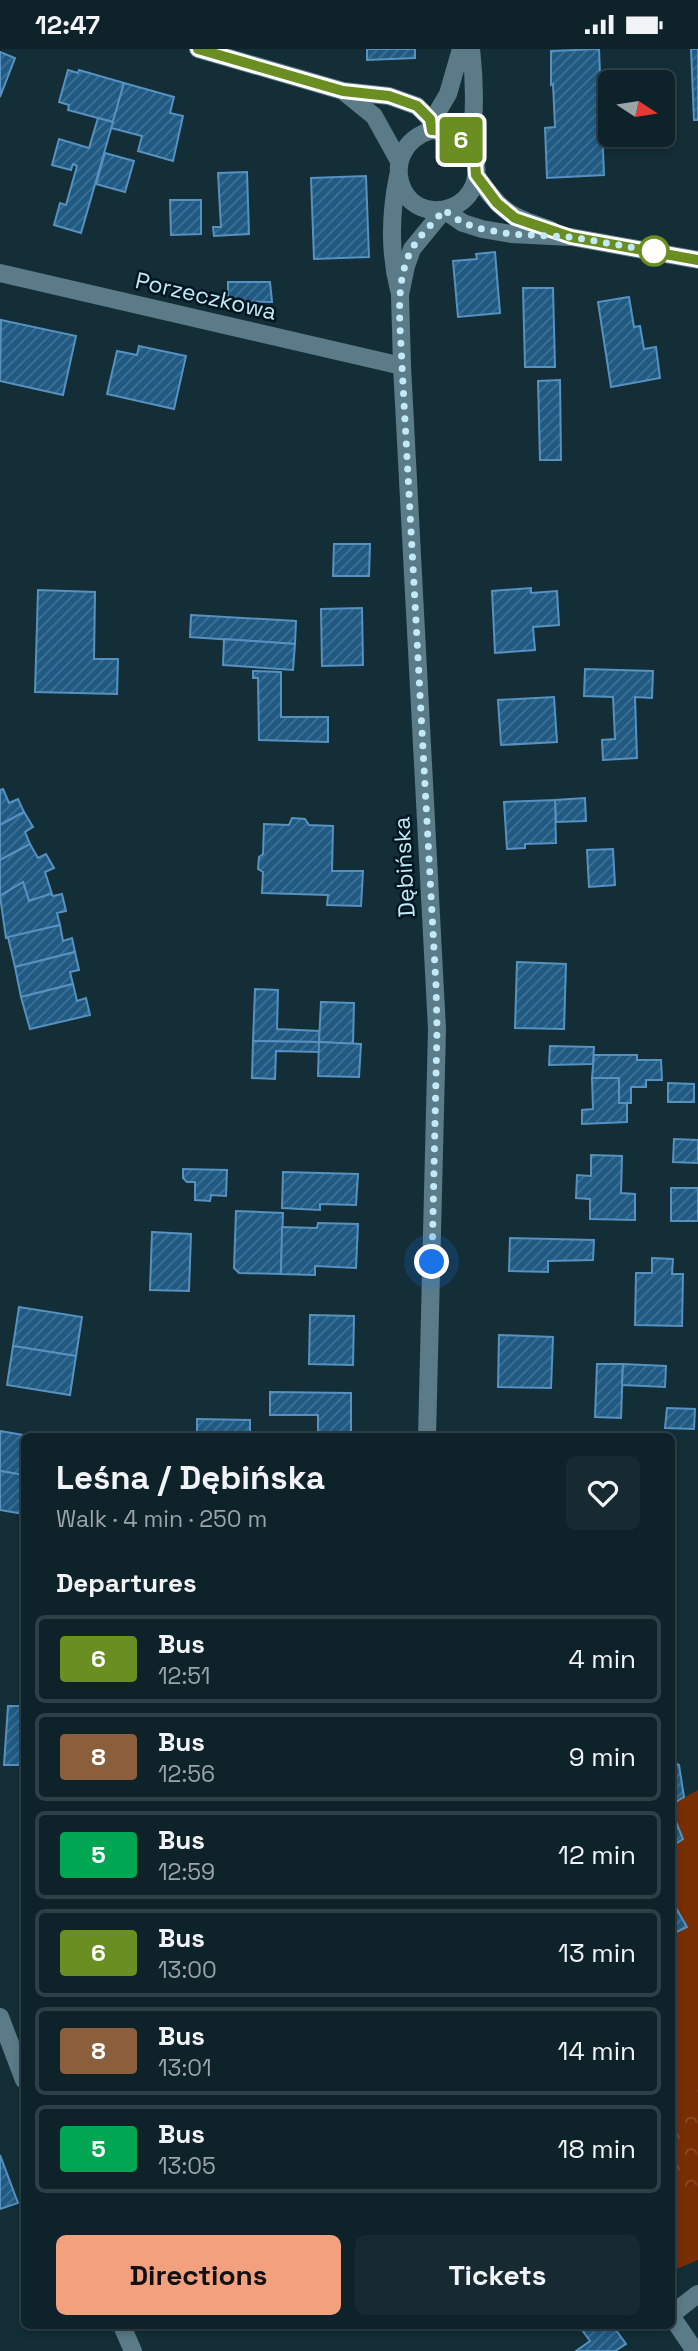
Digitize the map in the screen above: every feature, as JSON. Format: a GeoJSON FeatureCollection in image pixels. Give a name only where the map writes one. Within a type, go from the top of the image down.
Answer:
{"type":"FeatureCollection","features":[{"type":"Feature","properties":{"kind":"street"},"geometry":{"type":"LineString","coordinates":[[198,49],[343,91],[389,96],[417,106],[430,119],[432,130]]}},
{"type":"Feature","properties":{"kind":"street"},"geometry":{"type":"LineString","coordinates":[[432,130],[461,49]]}},
{"type":"Feature","properties":{"kind":"street"},"geometry":{"type":"LineString","coordinates":[[470,150],[473,68],[471,49]]}},
{"type":"Feature","properties":{"kind":"street"},"geometry":{"type":"LineString","coordinates":[[343,91],[374,115],[399,168],[403,190],[412,201],[425,208],[444,210],[463,223],[482,229],[511,234],[571,237],[698,260]]}},
{"type":"Feature","properties":{"kind":"street"},"geometry":{"type":"LineString","coordinates":[[399,168],[410,143],[432,130],[451,134],[462,141],[475,162],[473,187],[456,205],[444,210]]}},
{"type":"Feature","properties":{"kind":"street","name":"Dębińska"},"geometry":{"type":"LineString","coordinates":[[399,168],[391,207],[392,261],[400,295],[437,1029],[427,1433]]}},
{"type":"Feature","properties":{"kind":"street"},"geometry":{"type":"LineString","coordinates":[[476,175],[497,203],[515,218],[571,237]]}},
{"type":"Feature","properties":{"kind":"street","name":"Dębińska"},"geometry":{"type":"LineString","coordinates":[[400,295],[412,249],[444,210]]}},
{"type":"Feature","properties":{"kind":"street","name":"Porzeczkowa"},"geometry":{"type":"LineString","coordinates":[[0,273],[402,366]]}},
{"type":"Feature","properties":{"kind":"street"},"geometry":{"type":"LineString","coordinates":[[0,2017],[21,2072]]}},
{"type":"Feature","properties":{"kind":"street"},"geometry":{"type":"LineString","coordinates":[[675,2313],[698,2294]]}},
{"type":"Feature","properties":{"kind":"street"},"geometry":{"type":"LineString","coordinates":[[675,2320],[695,2351]]}},
{"type":"Feature","properties":{"kind":"street"},"geometry":{"type":"LineString","coordinates":[[123,2329],[133,2351]]}},
{"type":"Feature","properties":{"kind":"green space"},"geometry":{"type":"Polygon","coordinates":[[[698,1790],[698,2260],[675,2270],[675,1932],[687,1926],[675,1906],[675,1844],[683,1839],[675,1819],[675,1802],[698,1790]]]}},
{"type":"Feature","properties":{"kind":"green space"},"geometry":{"type":"Polygon","coordinates":[[[698,2088],[698,2195],[685,2204],[675,2189],[675,2122],[698,2088]]]}},
{"type":"Feature","properties":{"kind":"building"},"geometry":{"type":"Polygon","coordinates":[[[367,49],[415,49],[415,58],[367,60],[367,49]]]}},
{"type":"Feature","properties":{"kind":"building"},"geometry":{"type":"Polygon","coordinates":[[[599,49],[598,147],[603,147],[604,175],[547,178],[545,128],[555,127],[551,51],[599,49]]]}},
{"type":"Feature","properties":{"kind":"building"},"geometry":{"type":"Polygon","coordinates":[[[691,49],[698,49],[698,120],[694,120],[691,49]]]}},
{"type":"Feature","properties":{"kind":"building"},"geometry":{"type":"Polygon","coordinates":[[[0,52],[15,58],[0,97],[0,52]]]}},
{"type":"Feature","properties":{"kind":"building"},"geometry":{"type":"Polygon","coordinates":[[[68,70],[78,73],[79,70],[124,83],[113,122],[68,110],[69,105],[59,102],[68,70]]]}},
{"type":"Feature","properties":{"kind":"building"},"geometry":{"type":"Polygon","coordinates":[[[124,83],[174,97],[170,113],[183,116],[173,161],[138,151],[142,136],[111,128],[124,83]]]}},
{"type":"Feature","properties":{"kind":"building"},"geometry":{"type":"Polygon","coordinates":[[[98,118],[113,122],[81,233],[54,225],[60,203],[66,205],[77,166],[73,164],[71,170],[52,165],[59,139],[89,148],[98,118]]]}},
{"type":"Feature","properties":{"kind":"building"},"geometry":{"type":"Polygon","coordinates":[[[105,153],[134,161],[125,192],[96,184],[105,153]]]}},
{"type":"Feature","properties":{"kind":"building"},"geometry":{"type":"Polygon","coordinates":[[[247,172],[249,234],[214,236],[213,227],[221,227],[218,173],[247,172]]]}},
{"type":"Feature","properties":{"kind":"building"},"geometry":{"type":"Polygon","coordinates":[[[366,176],[369,257],[314,259],[311,178],[366,176]]]}},
{"type":"Feature","properties":{"kind":"building"},"geometry":{"type":"Polygon","coordinates":[[[170,200],[201,200],[201,234],[171,235],[170,200]]]}},
{"type":"Feature","properties":{"kind":"building"},"geometry":{"type":"Polygon","coordinates":[[[495,252],[500,313],[458,317],[453,261],[477,259],[476,254],[495,252]]]}},
{"type":"Feature","properties":{"kind":"building"},"geometry":{"type":"Polygon","coordinates":[[[228,282],[270,282],[272,302],[228,301],[228,282]]]}},
{"type":"Feature","properties":{"kind":"building"},"geometry":{"type":"Polygon","coordinates":[[[523,288],[553,288],[555,367],[525,367],[523,288]]]}},
{"type":"Feature","properties":{"kind":"building"},"geometry":{"type":"Polygon","coordinates":[[[629,297],[634,327],[640,326],[644,349],[656,347],[660,378],[611,387],[598,302],[629,297]]]}},
{"type":"Feature","properties":{"kind":"building"},"geometry":{"type":"Polygon","coordinates":[[[1,320],[76,336],[63,395],[0,381],[1,320]]]}},
{"type":"Feature","properties":{"kind":"building"},"geometry":{"type":"Polygon","coordinates":[[[139,346],[186,356],[174,409],[107,394],[117,351],[137,355],[139,346]]]}},
{"type":"Feature","properties":{"kind":"building"},"geometry":{"type":"Polygon","coordinates":[[[560,380],[561,460],[540,460],[538,381],[560,380]]]}},
{"type":"Feature","properties":{"kind":"building"},"geometry":{"type":"Polygon","coordinates":[[[334,544],[370,544],[369,576],[333,576],[334,544]]]}},
{"type":"Feature","properties":{"kind":"building"},"geometry":{"type":"Polygon","coordinates":[[[531,588],[531,593],[557,591],[559,625],[533,627],[535,650],[495,653],[492,591],[531,588]]]}},
{"type":"Feature","properties":{"kind":"building"},"geometry":{"type":"Polygon","coordinates":[[[38,590],[95,592],[94,659],[118,659],[117,694],[35,692],[38,590]]]}},
{"type":"Feature","properties":{"kind":"building"},"geometry":{"type":"Polygon","coordinates":[[[362,608],[363,665],[322,666],[321,609],[362,608]]]}},
{"type":"Feature","properties":{"kind":"building"},"geometry":{"type":"Polygon","coordinates":[[[191,615],[296,621],[295,644],[190,637],[191,615]]]}},
{"type":"Feature","properties":{"kind":"building"},"geometry":{"type":"Polygon","coordinates":[[[224,639],[295,644],[293,670],[223,665],[224,639]]]}},
{"type":"Feature","properties":{"kind":"building"},"geometry":{"type":"Polygon","coordinates":[[[585,669],[653,671],[652,698],[635,697],[637,758],[603,760],[602,740],[615,739],[613,697],[584,696],[585,669]]]}},
{"type":"Feature","properties":{"kind":"building"},"geometry":{"type":"Polygon","coordinates":[[[253,671],[281,672],[281,717],[328,717],[328,742],[259,740],[258,678],[253,678],[253,671]]]}},
{"type":"Feature","properties":{"kind":"building"},"geometry":{"type":"Polygon","coordinates":[[[554,697],[557,742],[501,745],[498,700],[554,697]]]}},
{"type":"Feature","properties":{"kind":"building"},"geometry":{"type":"Polygon","coordinates":[[[3,789],[9,803],[18,799],[24,812],[0,825],[0,790],[3,789]]]}},
{"type":"Feature","properties":{"kind":"building"},"geometry":{"type":"Polygon","coordinates":[[[585,798],[586,821],[556,822],[555,800],[585,798]]]}},
{"type":"Feature","properties":{"kind":"building"},"geometry":{"type":"Polygon","coordinates":[[[555,800],[556,843],[525,844],[525,848],[507,849],[504,802],[555,800]]]}},
{"type":"Feature","properties":{"kind":"building"},"geometry":{"type":"Polygon","coordinates":[[[24,812],[33,827],[25,832],[30,844],[0,860],[0,825],[24,812]]]}},
{"type":"Feature","properties":{"kind":"building"},"geometry":{"type":"Polygon","coordinates":[[[292,818],[305,819],[309,825],[333,826],[332,871],[363,871],[361,906],[327,905],[328,895],[262,893],[263,872],[258,869],[259,857],[263,854],[264,824],[289,825],[292,818]]]}},
{"type":"Feature","properties":{"kind":"building"},"geometry":{"type":"Polygon","coordinates":[[[30,844],[38,858],[46,854],[54,868],[45,872],[52,894],[29,901],[23,882],[0,896],[0,860],[30,844]]]}},
{"type":"Feature","properties":{"kind":"building"},"geometry":{"type":"Polygon","coordinates":[[[613,849],[615,885],[589,887],[587,850],[613,849]]]}},
{"type":"Feature","properties":{"kind":"building"},"geometry":{"type":"Polygon","coordinates":[[[23,882],[29,901],[50,894],[62,894],[66,911],[57,913],[60,925],[6,938],[0,896],[23,882]]]}},
{"type":"Feature","properties":{"kind":"building"},"geometry":{"type":"Polygon","coordinates":[[[60,925],[63,941],[72,938],[75,952],[15,967],[8,937],[60,925]]]}},
{"type":"Feature","properties":{"kind":"building"},"geometry":{"type":"Polygon","coordinates":[[[75,952],[79,970],[70,972],[73,984],[21,997],[15,967],[75,952]]]}},
{"type":"Feature","properties":{"kind":"building"},"geometry":{"type":"Polygon","coordinates":[[[517,962],[566,964],[564,1029],[515,1028],[517,962]]]}},
{"type":"Feature","properties":{"kind":"building"},"geometry":{"type":"Polygon","coordinates":[[[73,984],[77,1001],[86,998],[90,1015],[30,1029],[21,997],[73,984]]]}},
{"type":"Feature","properties":{"kind":"building"},"geometry":{"type":"Polygon","coordinates":[[[255,989],[278,990],[277,1029],[320,1031],[319,1042],[253,1041],[255,989]]]}},
{"type":"Feature","properties":{"kind":"building"},"geometry":{"type":"Polygon","coordinates":[[[321,1002],[354,1003],[353,1044],[319,1042],[321,1002]]]}},
{"type":"Feature","properties":{"kind":"building"},"geometry":{"type":"Polygon","coordinates":[[[253,1041],[319,1042],[319,1052],[276,1051],[275,1079],[252,1078],[253,1041]]]}},
{"type":"Feature","properties":{"kind":"building"},"geometry":{"type":"Polygon","coordinates":[[[319,1042],[361,1044],[359,1077],[318,1076],[319,1042]]]}},
{"type":"Feature","properties":{"kind":"building"},"geometry":{"type":"Polygon","coordinates":[[[550,1046],[594,1047],[593,1064],[549,1065],[550,1046]]]}},
{"type":"Feature","properties":{"kind":"building"},"geometry":{"type":"Polygon","coordinates":[[[594,1055],[637,1055],[637,1060],[661,1060],[662,1080],[646,1080],[646,1087],[631,1087],[631,1103],[619,1103],[619,1078],[592,1078],[594,1055]]]}},
{"type":"Feature","properties":{"kind":"building"},"geometry":{"type":"Polygon","coordinates":[[[592,1078],[619,1078],[619,1103],[627,1103],[627,1122],[582,1124],[582,1110],[593,1109],[592,1078]]]}},
{"type":"Feature","properties":{"kind":"building"},"geometry":{"type":"Polygon","coordinates":[[[668,1083],[694,1084],[694,1102],[668,1102],[668,1083]]]}},
{"type":"Feature","properties":{"kind":"building"},"geometry":{"type":"Polygon","coordinates":[[[674,1139],[698,1140],[698,1163],[673,1162],[674,1139]]]}},
{"type":"Feature","properties":{"kind":"building"},"geometry":{"type":"Polygon","coordinates":[[[591,1155],[622,1156],[621,1193],[635,1194],[635,1220],[590,1219],[590,1199],[576,1198],[577,1175],[591,1176],[591,1155]]]}},
{"type":"Feature","properties":{"kind":"building"},"geometry":{"type":"Polygon","coordinates":[[[183,1169],[227,1170],[226,1196],[211,1195],[210,1201],[195,1200],[195,1182],[187,1182],[183,1178],[183,1169]]]}},
{"type":"Feature","properties":{"kind":"building"},"geometry":{"type":"Polygon","coordinates":[[[283,1172],[358,1174],[356,1205],[320,1204],[320,1210],[282,1208],[283,1172]]]}},
{"type":"Feature","properties":{"kind":"building"},"geometry":{"type":"Polygon","coordinates":[[[671,1188],[698,1188],[698,1221],[671,1221],[671,1188]]]}},
{"type":"Feature","properties":{"kind":"building"},"geometry":{"type":"Polygon","coordinates":[[[236,1211],[283,1213],[281,1274],[239,1273],[234,1268],[236,1211]]]}},
{"type":"Feature","properties":{"kind":"building"},"geometry":{"type":"Polygon","coordinates":[[[318,1223],[358,1224],[356,1268],[315,1266],[315,1275],[281,1274],[282,1227],[317,1228],[318,1223]]]}},
{"type":"Feature","properties":{"kind":"building"},"geometry":{"type":"Polygon","coordinates":[[[152,1232],[191,1234],[189,1291],[150,1290],[152,1232]]]}},
{"type":"Feature","properties":{"kind":"building"},"geometry":{"type":"Polygon","coordinates":[[[510,1238],[594,1240],[593,1260],[548,1261],[548,1272],[509,1271],[510,1238]]]}},
{"type":"Feature","properties":{"kind":"building"},"geometry":{"type":"Polygon","coordinates":[[[652,1258],[673,1259],[672,1274],[683,1274],[682,1326],[635,1325],[636,1273],[652,1273],[652,1258]]]}},
{"type":"Feature","properties":{"kind":"building"},"geometry":{"type":"Polygon","coordinates":[[[19,1307],[82,1317],[76,1356],[13,1346],[19,1307]]]}},
{"type":"Feature","properties":{"kind":"building"},"geometry":{"type":"Polygon","coordinates":[[[310,1315],[354,1316],[353,1365],[309,1364],[310,1315]]]}},
{"type":"Feature","properties":{"kind":"building"},"geometry":{"type":"Polygon","coordinates":[[[499,1335],[553,1337],[551,1388],[498,1387],[499,1335]]]}},
{"type":"Feature","properties":{"kind":"building"},"geometry":{"type":"Polygon","coordinates":[[[13,1346],[76,1356],[70,1395],[7,1385],[13,1346]]]}},
{"type":"Feature","properties":{"kind":"building"},"geometry":{"type":"Polygon","coordinates":[[[597,1364],[623,1364],[621,1418],[595,1417],[597,1364]]]}},
{"type":"Feature","properties":{"kind":"building"},"geometry":{"type":"Polygon","coordinates":[[[623,1364],[666,1366],[665,1387],[622,1385],[623,1364]]]}},
{"type":"Feature","properties":{"kind":"building"},"geometry":{"type":"Polygon","coordinates":[[[270,1392],[351,1393],[351,1433],[318,1433],[318,1415],[270,1415],[270,1392]]]}},
{"type":"Feature","properties":{"kind":"building"},"geometry":{"type":"Polygon","coordinates":[[[667,1408],[695,1409],[694,1429],[665,1428],[667,1408]]]}},
{"type":"Feature","properties":{"kind":"building"},"geometry":{"type":"Polygon","coordinates":[[[197,1419],[250,1420],[250,1433],[197,1433],[197,1419]]]}},
{"type":"Feature","properties":{"kind":"building"},"geometry":{"type":"Polygon","coordinates":[[[0,1431],[21,1435],[21,1474],[0,1471],[0,1431]]]}},
{"type":"Feature","properties":{"kind":"building"},"geometry":{"type":"Polygon","coordinates":[[[0,1471],[21,1474],[21,1514],[0,1510],[0,1471]]]}},
{"type":"Feature","properties":{"kind":"building"},"geometry":{"type":"Polygon","coordinates":[[[8,1706],[21,1706],[21,1765],[4,1765],[8,1706]]]}},
{"type":"Feature","properties":{"kind":"building"},"geometry":{"type":"Polygon","coordinates":[[[675,1763],[679,1765],[684,1797],[675,1802],[675,1763]]]}},
{"type":"Feature","properties":{"kind":"building"},"geometry":{"type":"Polygon","coordinates":[[[675,1819],[683,1839],[675,1844],[675,1819]]]}},
{"type":"Feature","properties":{"kind":"building"},"geometry":{"type":"Polygon","coordinates":[[[675,1906],[687,1927],[675,1933],[675,1906]]]}},
{"type":"Feature","properties":{"kind":"building"},"geometry":{"type":"Polygon","coordinates":[[[0,2155],[18,2203],[0,2209],[0,2155]]]}},
{"type":"Feature","properties":{"kind":"building"},"geometry":{"type":"Polygon","coordinates":[[[615,2329],[626,2344],[615,2351],[576,2351],[590,2341],[582,2330],[615,2329]]]}},
{"type":"Feature","properties":{"kind":"bus line","name":"6"},"geometry":{"type":"LineString","coordinates":[[198,49],[343,91],[389,96],[417,106],[430,119],[432,130],[451,134],[470,150],[476,175],[497,203],[515,218],[571,237],[698,260]]}},
{"type":"Feature","properties":{"kind":"route"},"geometry":{"type":"LineString","coordinates":[[432,1262],[436,986],[402,366],[400,295],[406,266],[420,237],[444,210],[463,223],[482,229],[511,234],[571,237],[654,251]]}}]}
